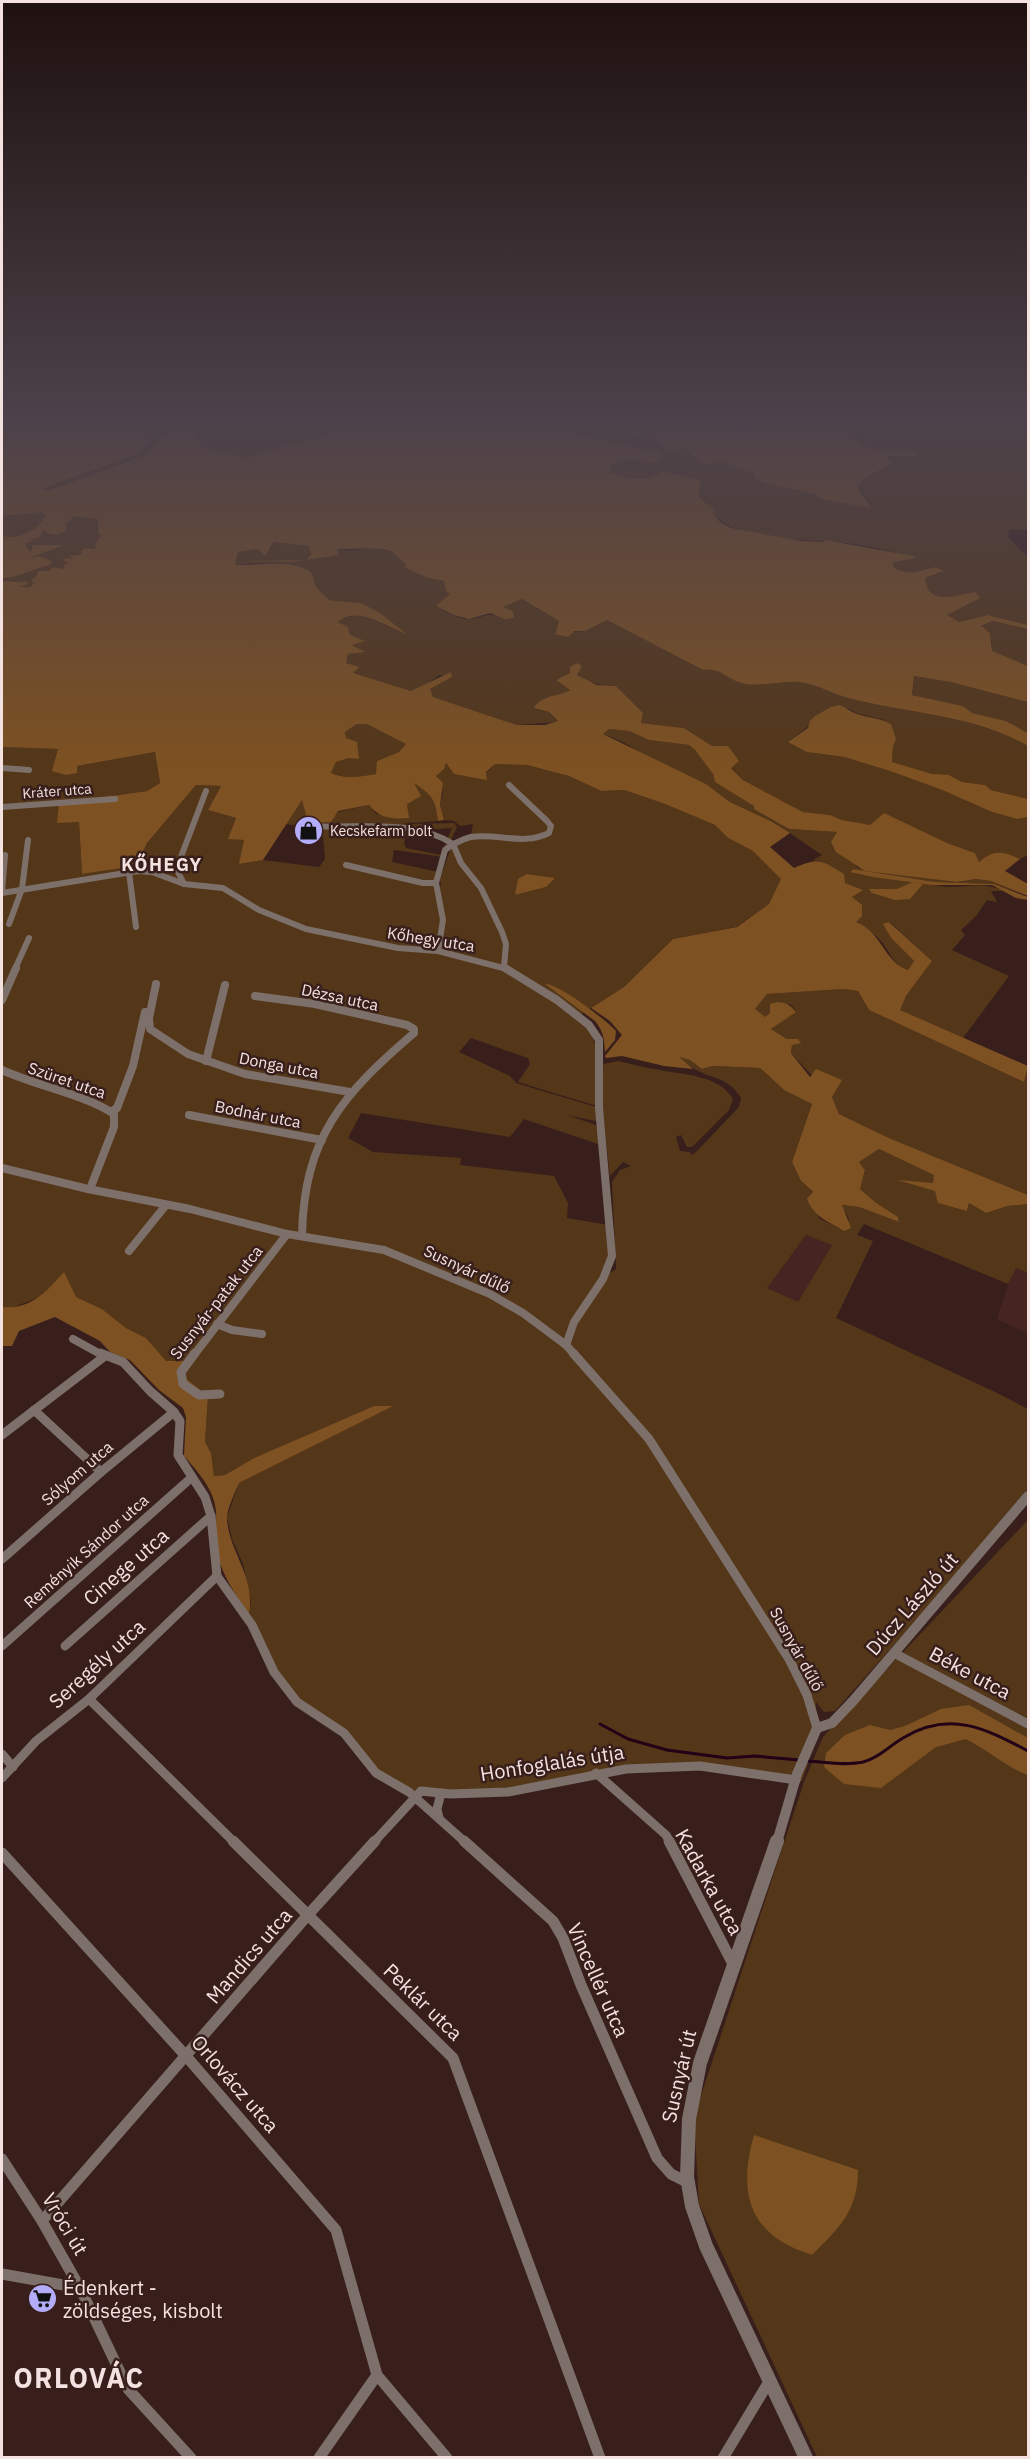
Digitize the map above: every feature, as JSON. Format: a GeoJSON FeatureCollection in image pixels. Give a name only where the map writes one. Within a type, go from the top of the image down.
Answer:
{"type":"FeatureCollection","features":[{"type":"Feature","properties":{"kind":"street"},"geometry":{"type":"LineString","coordinates":[[2,768],[29,770]]}},
{"type":"Feature","properties":{"kind":"street"},"geometry":{"type":"LineString","coordinates":[[438,951],[443,920],[440,894],[436,884],[445,850],[471,837],[526,839],[539,838],[549,833],[551,826],[547,821],[509,785]]}},
{"type":"Feature","properties":{"kind":"street"},"geometry":{"type":"LineString","coordinates":[[184,884],[178,872],[182,854],[206,791]]}},
{"type":"Feature","properties":{"kind":"street","name":"Kráter utca"},"geometry":{"type":"LineString","coordinates":[[2,807],[115,799]]}},
{"type":"Feature","properties":{"kind":"street"},"geometry":{"type":"LineString","coordinates":[[312,826],[417,827],[436,833],[453,844],[461,863],[481,888],[502,932],[506,944],[504,967]]}},
{"type":"Feature","properties":{"kind":"street"},"geometry":{"type":"LineString","coordinates":[[9,924],[22,889],[27,840]]}},
{"type":"Feature","properties":{"kind":"street"},"geometry":{"type":"LineString","coordinates":[[2,892],[5,855]]}},
{"type":"Feature","properties":{"kind":"street"},"geometry":{"type":"LineString","coordinates":[[346,865],[423,884],[436,884]]}},
{"type":"Feature","properties":{"kind":"street"},"geometry":{"type":"LineString","coordinates":[[129,872],[129,889],[136,927]]}},
{"type":"Feature","properties":{"kind":"street","name":"Kőhegy utca"},"geometry":{"type":"LineString","coordinates":[[2,892],[129,872],[152,872],[184,884],[226,888],[259,910],[306,929],[398,948],[438,951],[504,967],[557,1000],[589,1025],[599,1040],[599,1108],[612,1256],[607,1276],[571,1327],[566,1345]]}},
{"type":"Feature","properties":{"kind":"street"},"geometry":{"type":"LineString","coordinates":[[2,1000],[30,938]]}},
{"type":"Feature","properties":{"kind":"street"},"geometry":{"type":"LineString","coordinates":[[112,1111],[117,1108],[133,1066],[146,1018],[156,994],[156,984]]}},
{"type":"Feature","properties":{"kind":"street"},"geometry":{"type":"LineString","coordinates":[[206,1061],[225,985]]}},
{"type":"Feature","properties":{"kind":"street","name":"Dézsa utca"},"geometry":{"type":"LineString","coordinates":[[255,996],[315,1004],[413,1028],[414,1033],[350,1092]]}},
{"type":"Feature","properties":{"kind":"street","name":"Donga utca"},"geometry":{"type":"LineString","coordinates":[[146,1018],[150,1029],[188,1054],[206,1061],[245,1074],[350,1092]]}},
{"type":"Feature","properties":{"kind":"street","name":"Szüret utca"},"geometry":{"type":"LineString","coordinates":[[2,1070],[31,1083],[77,1096],[112,1111],[116,1119],[114,1127],[90,1189]]}},
{"type":"Feature","properties":{"kind":"street"},"geometry":{"type":"LineString","coordinates":[[302,1235],[304,1198],[312,1167],[332,1118],[350,1092]]}},
{"type":"Feature","properties":{"kind":"street","name":"Bodnár utca"},"geometry":{"type":"LineString","coordinates":[[189,1115],[322,1140]]}},
{"type":"Feature","properties":{"kind":"street","name":"Susnyár dűlő"},"geometry":{"type":"LineString","coordinates":[[2,1168],[226,1217],[287,1234],[384,1250],[490,1293],[523,1313],[566,1345],[649,1439],[789,1659],[807,1695],[817,1728]]}},
{"type":"Feature","properties":{"kind":"street"},"geometry":{"type":"LineString","coordinates":[[129,1251],[166,1205]]}},
{"type":"Feature","properties":{"kind":"street","name":"Susnyár-patak utca"},"geometry":{"type":"LineString","coordinates":[[220,1394],[210,1398],[198,1397],[180,1375],[287,1234]]}},
{"type":"Feature","properties":{"kind":"street"},"geometry":{"type":"LineString","coordinates":[[217,1324],[232,1330],[262,1334]]}},
{"type":"Feature","properties":{"kind":"street"},"geometry":{"type":"LineString","coordinates":[[73,1339],[105,1356],[123,1362],[150,1391],[174,1412],[180,1421],[178,1455],[205,1497],[212,1516],[217,1576],[252,1625],[274,1672],[297,1702],[344,1733],[376,1773],[414,1796]]}},
{"type":"Feature","properties":{"kind":"street"},"geometry":{"type":"LineString","coordinates":[[2,1435],[105,1356]]}},
{"type":"Feature","properties":{"kind":"street"},"geometry":{"type":"LineString","coordinates":[[34,1410],[100,1472]]}},
{"type":"Feature","properties":{"kind":"street","name":"Sólyom utca"},"geometry":{"type":"LineString","coordinates":[[2,1559],[100,1472],[174,1412]]}},
{"type":"Feature","properties":{"kind":"street","name":"Reményik Sándor utca"},"geometry":{"type":"LineString","coordinates":[[2,1646],[191,1478]]}},
{"type":"Feature","properties":{"kind":"street","name":"Dúcz László út"},"geometry":{"type":"LineString","coordinates":[[817,1728],[832,1723],[1029,1496]]}},
{"type":"Feature","properties":{"kind":"street","name":"Cinege utca"},"geometry":{"type":"LineString","coordinates":[[65,1646],[212,1516]]}},
{"type":"Feature","properties":{"kind":"street","name":"Seregély utca"},"geometry":{"type":"LineString","coordinates":[[2,1778],[36,1741],[89,1699],[217,1576]]}},
{"type":"Feature","properties":{"kind":"street","name":"Béke utca"},"geometry":{"type":"LineString","coordinates":[[894,1653],[1029,1724]]}},
{"type":"Feature","properties":{"kind":"street","name":"Peklár utca"},"geometry":{"type":"LineString","coordinates":[[89,1699],[453,2058],[600,2457]]}},
{"type":"Feature","properties":{"kind":"street","name":"Susnyár út"},"geometry":{"type":"LineString","coordinates":[[807,2457],[709,2252],[693,2208],[687,2182],[685,2147],[690,2101],[708,2038],[788,1810],[803,1759],[817,1728]]}},
{"type":"Feature","properties":{"kind":"street"},"geometry":{"type":"LineString","coordinates":[[2,1754],[13,1767]]}},
{"type":"Feature","properties":{"kind":"street","name":"Honfoglalás útja"},"geometry":{"type":"LineString","coordinates":[[414,1796],[421,1791],[508,1792],[626,1768],[700,1766],[796,1780]]}},
{"type":"Feature","properties":{"kind":"street","name":"Kadarka utca"},"geometry":{"type":"LineString","coordinates":[[596,1773],[666,1835],[733,1964]]}},
{"type":"Feature","properties":{"kind":"street"},"geometry":{"type":"LineString","coordinates":[[439,1818],[437,1809],[441,1793]]}},
{"type":"Feature","properties":{"kind":"street","name":"Vincellér utca"},"geometry":{"type":"LineString","coordinates":[[414,1796],[553,1921],[563,1938],[580,1985],[657,2158],[671,2174],[687,2182]]}},
{"type":"Feature","properties":{"kind":"street","name":"Mandics utca"},"geometry":{"type":"LineString","coordinates":[[42,2221],[414,1796]]}},
{"type":"Feature","properties":{"kind":"street","name":"Orlovácz utca"},"geometry":{"type":"LineString","coordinates":[[2,1853],[186,2056],[336,2230],[377,2375],[447,2457]]}},
{"type":"Feature","properties":{"kind":"street","name":"Vróci út"},"geometry":{"type":"LineString","coordinates":[[2,2159],[42,2221],[80,2288],[128,2389],[191,2457]]}},
{"type":"Feature","properties":{"kind":"street"},"geometry":{"type":"LineString","coordinates":[[2,2274],[80,2288]]}},
{"type":"Feature","properties":{"kind":"street"},"geometry":{"type":"LineString","coordinates":[[319,2457],[377,2375]]}},
{"type":"Feature","properties":{"kind":"street"},"geometry":{"type":"LineString","coordinates":[[723,2457],[770,2380]]}},
{"type":"Feature","properties":{"kind":"shaded area"},"geometry":{"type":"Polygon","coordinates":[[[2,538],[101,538],[96,549],[2,631],[2,538]]]}},
{"type":"Feature","properties":{"kind":"shaded area"},"geometry":{"type":"Polygon","coordinates":[[[2,538],[37,538],[28,540],[46,542],[32,541],[25,544],[29,551],[32,550],[32,545],[64,545],[27,559],[39,556],[52,561],[50,565],[13,577],[2,578],[2,538]]]}},
{"type":"Feature","properties":{"kind":"shaded area"},"geometry":{"type":"Polygon","coordinates":[[[99,538],[784,538],[802,541],[823,542],[825,540],[916,558],[893,562],[894,568],[899,570],[910,572],[935,567],[944,571],[925,578],[927,587],[932,593],[937,596],[951,597],[975,592],[980,598],[947,615],[959,622],[988,615],[1028,625],[1028,629],[992,621],[981,626],[990,633],[992,651],[1028,666],[1028,702],[950,682],[914,676],[912,695],[963,706],[972,713],[1006,721],[1028,733],[1028,746],[985,727],[848,698],[805,683],[748,685],[741,683],[719,672],[703,670],[607,620],[585,631],[575,631],[568,637],[555,634],[559,621],[522,599],[503,607],[513,611],[514,618],[504,619],[490,613],[469,619],[454,615],[436,606],[450,594],[446,591],[444,581],[428,578],[406,568],[405,563],[386,550],[337,549],[339,555],[307,560],[311,554],[309,546],[274,542],[265,556],[258,549],[238,552],[235,565],[284,564],[302,568],[311,572],[317,588],[329,600],[361,603],[380,613],[408,635],[363,617],[346,617],[338,622],[348,627],[350,635],[365,641],[352,645],[365,652],[348,654],[346,663],[359,667],[353,673],[411,691],[451,672],[452,677],[430,689],[433,697],[517,725],[545,725],[558,721],[549,712],[534,708],[545,698],[570,690],[556,680],[570,673],[570,667],[577,663],[582,666],[577,675],[597,685],[616,686],[643,713],[641,723],[684,728],[712,746],[728,746],[739,761],[731,768],[743,780],[803,812],[830,815],[842,820],[870,825],[884,813],[947,843],[975,853],[979,862],[994,853],[1008,854],[1020,859],[1005,871],[1028,884],[1028,896],[991,881],[976,879],[957,882],[865,871],[836,852],[831,842],[837,832],[789,829],[754,809],[754,806],[715,782],[713,774],[689,745],[649,740],[629,731],[609,729],[603,734],[706,784],[730,802],[771,821],[790,833],[770,847],[794,868],[815,861],[844,874],[845,883],[863,890],[852,897],[862,905],[862,916],[856,922],[872,933],[893,961],[908,970],[914,961],[891,938],[883,924],[889,922],[932,961],[906,996],[900,1010],[1028,1066],[1024,1082],[869,1010],[858,991],[843,989],[767,994],[755,1009],[765,1017],[770,1013],[770,1004],[781,1002],[791,1006],[796,1012],[771,1029],[787,1039],[798,1039],[801,1043],[792,1045],[791,1053],[810,1077],[816,1069],[842,1080],[832,1097],[839,1114],[889,1138],[1028,1195],[1028,1204],[1007,1206],[986,1213],[969,1203],[967,1211],[938,1203],[935,1191],[897,1180],[933,1183],[934,1175],[879,1149],[859,1162],[865,1170],[860,1189],[898,1217],[899,1222],[859,1207],[842,1205],[851,1228],[844,1231],[814,1211],[807,1199],[813,1192],[801,1181],[792,1162],[812,1104],[784,1090],[760,1068],[713,1066],[702,1069],[690,1060],[679,1057],[693,1069],[664,1066],[622,1056],[606,1058],[605,1056],[622,1035],[610,1021],[591,1008],[624,987],[673,939],[737,927],[769,904],[781,879],[753,851],[728,838],[715,825],[665,804],[624,790],[601,791],[569,776],[527,765],[495,764],[486,772],[487,780],[454,774],[446,763],[444,769],[436,776],[443,783],[440,805],[444,820],[438,821],[432,799],[414,783],[421,796],[407,804],[409,818],[387,817],[373,810],[369,805],[338,811],[331,822],[314,823],[307,819],[302,800],[263,860],[239,864],[244,840],[228,839],[236,818],[208,810],[221,786],[196,785],[147,843],[136,866],[82,874],[79,822],[57,823],[59,803],[147,791],[160,783],[155,752],[77,766],[77,773],[66,775],[52,771],[58,749],[2,747],[2,582],[26,581],[28,584],[19,587],[31,587],[34,583],[31,580],[37,576],[38,571],[48,571],[53,567],[63,569],[65,567],[63,564],[69,564],[62,559],[73,560],[70,556],[83,554],[81,551],[86,548],[96,549],[95,544],[99,538]],[[357,724],[345,732],[346,738],[357,742],[359,759],[349,758],[336,762],[331,773],[348,777],[376,774],[377,761],[399,752],[406,744],[367,724],[357,724]]]}},
{"type":"Feature","properties":{"kind":"shaded area"},"geometry":{"type":"Polygon","coordinates":[[[783,538],[1009,538],[1025,555],[1028,555],[1028,625],[988,615],[959,622],[946,615],[979,598],[975,592],[951,597],[937,596],[932,593],[927,587],[925,578],[940,573],[935,567],[910,572],[899,571],[894,569],[892,562],[907,558],[901,554],[860,545],[783,538]]]}},
{"type":"Feature","properties":{"kind":"shaded area"},"geometry":{"type":"Polygon","coordinates":[[[274,542],[309,546],[311,553],[308,559],[338,555],[336,549],[350,551],[370,548],[389,551],[428,578],[444,581],[446,591],[450,594],[437,607],[461,618],[488,615],[504,619],[502,607],[522,599],[559,621],[555,634],[585,631],[607,620],[703,670],[719,672],[741,683],[756,685],[789,681],[805,682],[848,698],[963,721],[1007,735],[1028,746],[1028,799],[991,790],[984,785],[962,782],[949,775],[932,775],[892,762],[893,746],[884,720],[856,713],[848,708],[810,725],[788,742],[813,753],[844,757],[890,771],[992,812],[1017,819],[1028,817],[1028,855],[1020,859],[1008,854],[994,853],[979,862],[975,853],[947,843],[842,820],[830,815],[803,812],[743,780],[731,767],[728,747],[712,746],[684,728],[641,723],[643,713],[616,686],[591,682],[570,667],[570,673],[556,680],[570,690],[543,701],[534,708],[549,712],[558,722],[517,725],[433,697],[430,689],[452,677],[439,675],[426,685],[411,691],[352,673],[346,663],[348,654],[364,652],[351,645],[364,641],[349,635],[348,627],[338,622],[354,616],[363,617],[405,634],[361,603],[329,600],[317,588],[311,572],[302,568],[284,563],[235,565],[238,552],[272,548],[274,542]]]}},
{"type":"Feature","properties":{"kind":"shaded area"},"geometry":{"type":"Polygon","coordinates":[[[305,560],[292,562],[246,561],[305,560]]]}},
{"type":"Feature","properties":{"kind":"shaded area"},"geometry":{"type":"Polygon","coordinates":[[[992,621],[1028,629],[1028,666],[991,651],[992,642],[981,626],[992,621]]]}},
{"type":"Feature","properties":{"kind":"shaded area"},"geometry":{"type":"Polygon","coordinates":[[[914,676],[950,682],[1028,702],[1028,733],[1006,721],[971,713],[963,706],[912,695],[914,676]]]}},
{"type":"Feature","properties":{"kind":"shaded area"},"geometry":{"type":"Polygon","coordinates":[[[839,705],[857,714],[891,724],[896,739],[892,762],[932,774],[949,775],[962,782],[985,785],[991,790],[1028,799],[1028,817],[1017,819],[992,812],[890,771],[844,757],[807,752],[788,742],[808,728],[815,716],[839,705]]]}},
{"type":"Feature","properties":{"kind":"shaded area"},"geometry":{"type":"Polygon","coordinates":[[[357,724],[368,724],[407,743],[399,752],[377,761],[377,774],[348,777],[331,773],[336,762],[349,758],[345,732],[357,724]]]}},
{"type":"Feature","properties":{"kind":"shaded area"},"geometry":{"type":"Polygon","coordinates":[[[609,729],[629,731],[649,740],[689,745],[713,774],[715,782],[744,797],[788,829],[837,832],[836,851],[853,861],[858,868],[957,882],[976,879],[991,881],[1028,896],[994,884],[935,882],[853,869],[850,871],[943,886],[977,885],[1004,891],[991,891],[997,902],[987,900],[976,916],[961,930],[965,935],[952,950],[1009,976],[963,1038],[899,1010],[906,996],[932,961],[890,922],[884,924],[891,938],[914,961],[908,970],[898,965],[883,943],[856,922],[851,897],[862,890],[845,883],[823,862],[813,860],[822,855],[772,821],[730,802],[706,784],[658,763],[623,742],[603,734],[609,729]]]}},
{"type":"Feature","properties":{"kind":"shaded area"},"geometry":{"type":"Polygon","coordinates":[[[2,747],[59,749],[77,766],[155,752],[160,783],[147,791],[114,795],[79,822],[82,874],[136,866],[147,843],[196,785],[221,786],[208,810],[236,818],[229,838],[244,840],[240,864],[263,860],[319,867],[325,859],[322,826],[454,823],[457,827],[443,857],[394,850],[392,862],[438,872],[436,880],[342,864],[441,886],[440,879],[453,842],[471,835],[473,824],[460,826],[454,821],[444,820],[440,805],[443,792],[435,775],[444,769],[446,763],[454,774],[487,779],[486,773],[495,764],[527,765],[569,776],[601,791],[624,790],[715,825],[728,838],[753,851],[782,879],[769,904],[736,927],[673,939],[624,987],[580,1015],[593,1038],[598,1059],[597,1106],[518,1082],[530,1064],[528,1058],[471,1038],[459,1052],[510,1076],[516,1083],[596,1107],[598,1119],[595,1121],[567,1115],[596,1125],[601,1145],[524,1119],[510,1137],[361,1113],[348,1138],[373,1152],[461,1158],[460,1165],[554,1176],[568,1203],[567,1218],[609,1225],[611,1256],[605,1276],[616,1269],[612,1182],[620,1170],[631,1166],[623,1162],[610,1176],[603,1113],[601,1069],[604,1064],[618,1061],[700,1077],[727,1091],[733,1099],[729,1110],[692,1147],[687,1147],[681,1135],[676,1137],[680,1151],[690,1152],[692,1155],[739,1107],[741,1098],[731,1086],[691,1067],[677,1056],[690,1060],[703,1069],[713,1066],[760,1068],[784,1090],[812,1104],[792,1162],[801,1181],[813,1193],[819,1218],[844,1231],[849,1219],[841,1205],[859,1207],[899,1222],[898,1217],[860,1189],[865,1170],[859,1162],[879,1149],[935,1175],[933,1183],[901,1181],[936,1191],[967,1211],[969,1203],[986,1213],[1007,1206],[1028,1204],[1028,1273],[1016,1268],[1008,1284],[864,1224],[857,1235],[873,1241],[836,1318],[1028,1409],[1028,1488],[925,1610],[835,1711],[824,1712],[816,1702],[817,1738],[802,1781],[700,1766],[626,1769],[534,1788],[414,1796],[376,1773],[344,1733],[297,1702],[274,1672],[249,1614],[251,1601],[243,1564],[232,1539],[227,1517],[239,1483],[391,1406],[374,1406],[254,1458],[225,1475],[214,1476],[211,1453],[205,1442],[208,1397],[166,1362],[146,1338],[126,1328],[102,1309],[76,1297],[43,1296],[11,1308],[2,1307],[2,747]],[[452,828],[407,831],[404,843],[406,848],[441,855],[452,828]],[[527,874],[515,895],[546,887],[540,876],[527,874]],[[806,1235],[767,1288],[798,1302],[832,1245],[806,1235]]]}},
{"type":"Feature","properties":{"kind":"shaded area"},"geometry":{"type":"Polygon","coordinates":[[[413,782],[431,798],[436,807],[438,821],[387,825],[321,823],[314,824],[313,827],[284,824],[302,799],[307,819],[369,805],[376,814],[408,818],[407,804],[413,782]]]}},
{"type":"Feature","properties":{"kind":"shaded area"},"geometry":{"type":"Polygon","coordinates":[[[853,869],[935,882],[994,884],[1028,897],[1028,900],[1016,898],[992,885],[932,885],[850,872],[853,869]]]}},
{"type":"Feature","properties":{"kind":"shaded area"},"geometry":{"type":"Polygon","coordinates":[[[527,874],[555,878],[546,887],[515,895],[518,879],[527,874]]]}},
{"type":"Feature","properties":{"kind":"shaded area"},"geometry":{"type":"Polygon","coordinates":[[[913,882],[923,884],[910,899],[895,900],[872,893],[869,889],[897,889],[913,882]]]}},
{"type":"Feature","properties":{"kind":"shaded area"},"geometry":{"type":"Polygon","coordinates":[[[545,984],[571,996],[616,1031],[615,1040],[605,1052],[603,1036],[595,1021],[545,984]]]}},
{"type":"Feature","properties":{"kind":"shaded area"},"geometry":{"type":"Polygon","coordinates":[[[843,989],[858,991],[869,1010],[1024,1082],[1028,1066],[1028,1195],[889,1138],[839,1114],[832,1097],[791,1053],[792,1045],[771,1029],[796,1011],[790,1004],[770,1013],[765,1018],[754,1009],[767,994],[843,989]]]}},
{"type":"Feature","properties":{"kind":"shaded area"},"geometry":{"type":"Polygon","coordinates":[[[806,1235],[832,1245],[798,1302],[766,1288],[806,1235]]]}},
{"type":"Feature","properties":{"kind":"shaded area"},"geometry":{"type":"Polygon","coordinates":[[[1016,1268],[1028,1273],[1028,1334],[997,1319],[1008,1284],[1016,1268]]]}},
{"type":"Feature","properties":{"kind":"shaded area"},"geometry":{"type":"Polygon","coordinates":[[[64,1272],[76,1297],[102,1309],[126,1328],[146,1338],[166,1361],[184,1361],[179,1373],[208,1396],[205,1442],[211,1453],[214,1476],[225,1475],[254,1458],[374,1406],[393,1406],[239,1483],[227,1519],[232,1543],[249,1588],[249,1614],[230,1585],[217,1553],[216,1511],[212,1495],[195,1468],[184,1456],[186,1417],[183,1408],[159,1390],[130,1360],[110,1352],[100,1341],[55,1317],[19,1331],[12,1346],[2,1346],[2,1307],[22,1305],[38,1298],[64,1272]]]}},
{"type":"Feature","properties":{"kind":"shaded area"},"geometry":{"type":"Polygon","coordinates":[[[1028,1520],[1028,2457],[817,2457],[699,2204],[694,2117],[804,1782],[823,1737],[1028,1520]]]}},
{"type":"Feature","properties":{"kind":"shaded area"},"geometry":{"type":"Polygon","coordinates":[[[969,1705],[1028,1738],[1028,1775],[1012,1768],[966,1739],[936,1747],[881,1788],[844,1784],[824,1767],[826,1753],[845,1735],[870,1725],[890,1730],[905,1726],[941,1709],[969,1705]]]}},
{"type":"Feature","properties":{"kind":"shaded area"},"geometry":{"type":"Polygon","coordinates":[[[754,2135],[858,2170],[855,2197],[851,2208],[831,2236],[812,2255],[774,2237],[762,2225],[753,2210],[747,2176],[754,2135]]]}},
{"type":"Feature","properties":{"kind":"waterway"},"geometry":{"type":"LineString","coordinates":[[600,1724],[628,1739],[667,1750],[727,1758],[755,1756],[799,1760]]}},
{"type":"Feature","properties":{"kind":"waterway"},"geometry":{"type":"LineString","coordinates":[[808,1761],[842,1764],[863,1762],[874,1758],[903,1738],[920,1730],[936,1725],[951,1724],[982,1729],[1028,1751]]}},
{"type":"Feature","properties":{"kind":"place","name":"Kecskefarm bolt"},"geometry":{"type":"Point","coordinates":[309,831]}},
{"type":"Feature","properties":{"kind":"place","name":"Édenkert - zöldséges, kisbolt"},"geometry":{"type":"Point","coordinates":[42,2299]}},
{"type":"Feature","properties":{"kind":"district","name":"KŐHEGY"},"geometry":{"type":"Point","coordinates":[162,865]}},
{"type":"Feature","properties":{"kind":"district","name":"ORLOVÁC"},"geometry":{"type":"Point","coordinates":[79,2379]}}]}
